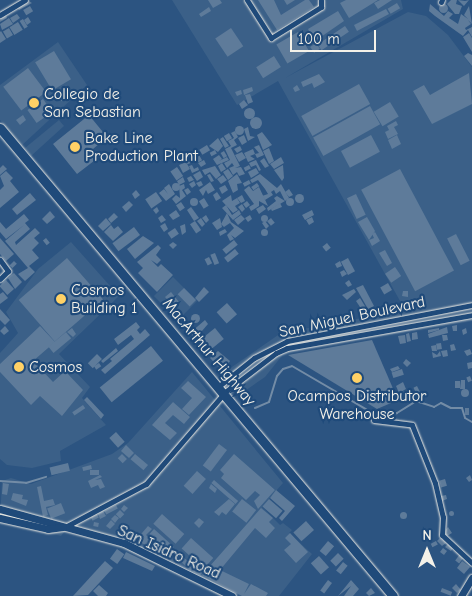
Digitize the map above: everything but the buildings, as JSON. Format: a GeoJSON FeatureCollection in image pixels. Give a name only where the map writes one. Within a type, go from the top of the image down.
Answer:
{"type":"FeatureCollection","features":[{"type":"Feature","properties":{"kind":"highway","name":"MacArthur Highway"},"geometry":{"type":"LineString","coordinates":[[0,128],[222,389],[393,596]]}},
{"type":"Feature","properties":{"kind":"main road","name":"San Isidro Road"},"geometry":{"type":"LineString","coordinates":[[0,509],[124,543],[232,596]]}},
{"type":"Feature","properties":{"kind":"main road","name":"San Isidro Road"},"geometry":{"type":"LineString","coordinates":[[0,518],[48,529],[65,527]]}},
{"type":"Feature","properties":{"kind":"main road"},"geometry":{"type":"LineString","coordinates":[[461,596],[472,578]]}},
{"type":"Feature","properties":{"kind":"street"},"geometry":{"type":"LineString","coordinates":[[0,15],[25,0]]}},
{"type":"Feature","properties":{"kind":"street"},"geometry":{"type":"LineString","coordinates":[[246,0],[272,38],[321,8],[321,0]]}},
{"type":"Feature","properties":{"kind":"street"},"geometry":{"type":"LineString","coordinates":[[0,260],[8,271],[0,279]]}},
{"type":"Feature","properties":{"kind":"street","name":"San Miguel Boulevard"},"geometry":{"type":"LineString","coordinates":[[222,389],[254,358],[278,344],[380,320],[472,305]]}},
{"type":"Feature","properties":{"kind":"street","name":"San Miguel Boulevard"},"geometry":{"type":"LineString","coordinates":[[222,389],[276,353],[346,337],[472,315]]}},
{"type":"Feature","properties":{"kind":"street"},"geometry":{"type":"LineString","coordinates":[[380,320],[384,331]]}},
{"type":"Feature","properties":{"kind":"street"},"geometry":{"type":"LineString","coordinates":[[343,329],[346,337]]}},
{"type":"Feature","properties":{"kind":"street"},"geometry":{"type":"LineString","coordinates":[[65,527],[146,484],[222,389]]}},
{"type":"Feature","properties":{"kind":"street"},"geometry":{"type":"LineString","coordinates":[[374,420],[412,425],[434,482],[443,517],[442,536],[472,563]]}},
{"type":"Feature","properties":{"kind":"shaded area"},"geometry":{"type":"Polygon","coordinates":[[[172,0],[401,0],[403,9],[285,78],[408,12],[426,16],[448,35],[472,67],[472,321],[285,352],[265,377],[239,395],[219,376],[281,333],[405,310],[278,81],[237,105],[172,0]]]}},
{"type":"Feature","properties":{"kind":"shaded area","name":"Collegio de San Sebastian"},"geometry":{"type":"Polygon","coordinates":[[[58,42],[87,85],[21,146],[0,120],[0,85],[58,42]]]}},
{"type":"Feature","properties":{"kind":"shaded area"},"geometry":{"type":"Polygon","coordinates":[[[59,120],[64,126],[31,156],[25,148],[59,120]]]}},
{"type":"Feature","properties":{"kind":"shaded area"},"geometry":{"type":"Polygon","coordinates":[[[71,242],[119,296],[59,354],[90,387],[82,398],[106,425],[60,451],[61,461],[32,468],[7,465],[0,459],[0,353],[18,333],[6,312],[38,269],[71,242]]]}},
{"type":"Feature","properties":{"kind":"shaded area"},"geometry":{"type":"Polygon","coordinates":[[[173,277],[197,301],[178,320],[154,296],[173,277]]]}},
{"type":"Feature","properties":{"kind":"shaded area"},"geometry":{"type":"Polygon","coordinates":[[[192,372],[283,483],[262,507],[280,525],[283,523],[292,530],[289,533],[312,554],[279,596],[240,596],[133,541],[85,532],[65,531],[61,536],[0,521],[2,481],[11,478],[31,484],[112,454],[128,443],[192,372]]]}},
{"type":"Feature","properties":{"kind":"waterway"},"geometry":{"type":"LineString","coordinates":[[255,408],[269,402],[277,376],[283,369],[292,366],[374,414],[397,413],[416,401],[434,407],[441,403],[451,408],[462,408],[465,418],[472,422]]}},
{"type":"Feature","properties":{"kind":"waterway"},"geometry":{"type":"LineString","coordinates":[[0,481],[26,483],[46,477]]}},
{"type":"Feature","properties":{"kind":"place","name":"Collegio de San Sebastian"},"geometry":{"type":"Point","coordinates":[34,103]}},
{"type":"Feature","properties":{"kind":"place","name":"Bake Line Production Plant"},"geometry":{"type":"Point","coordinates":[75,147]}},
{"type":"Feature","properties":{"kind":"place","name":"Cosmos Building 1"},"geometry":{"type":"Point","coordinates":[61,299]}},
{"type":"Feature","properties":{"kind":"place","name":"Cosmos"},"geometry":{"type":"Point","coordinates":[19,367]}},
{"type":"Feature","properties":{"kind":"place","name":"Ocampos Distributor Warehouse"},"geometry":{"type":"Point","coordinates":[357,378]}}]}
